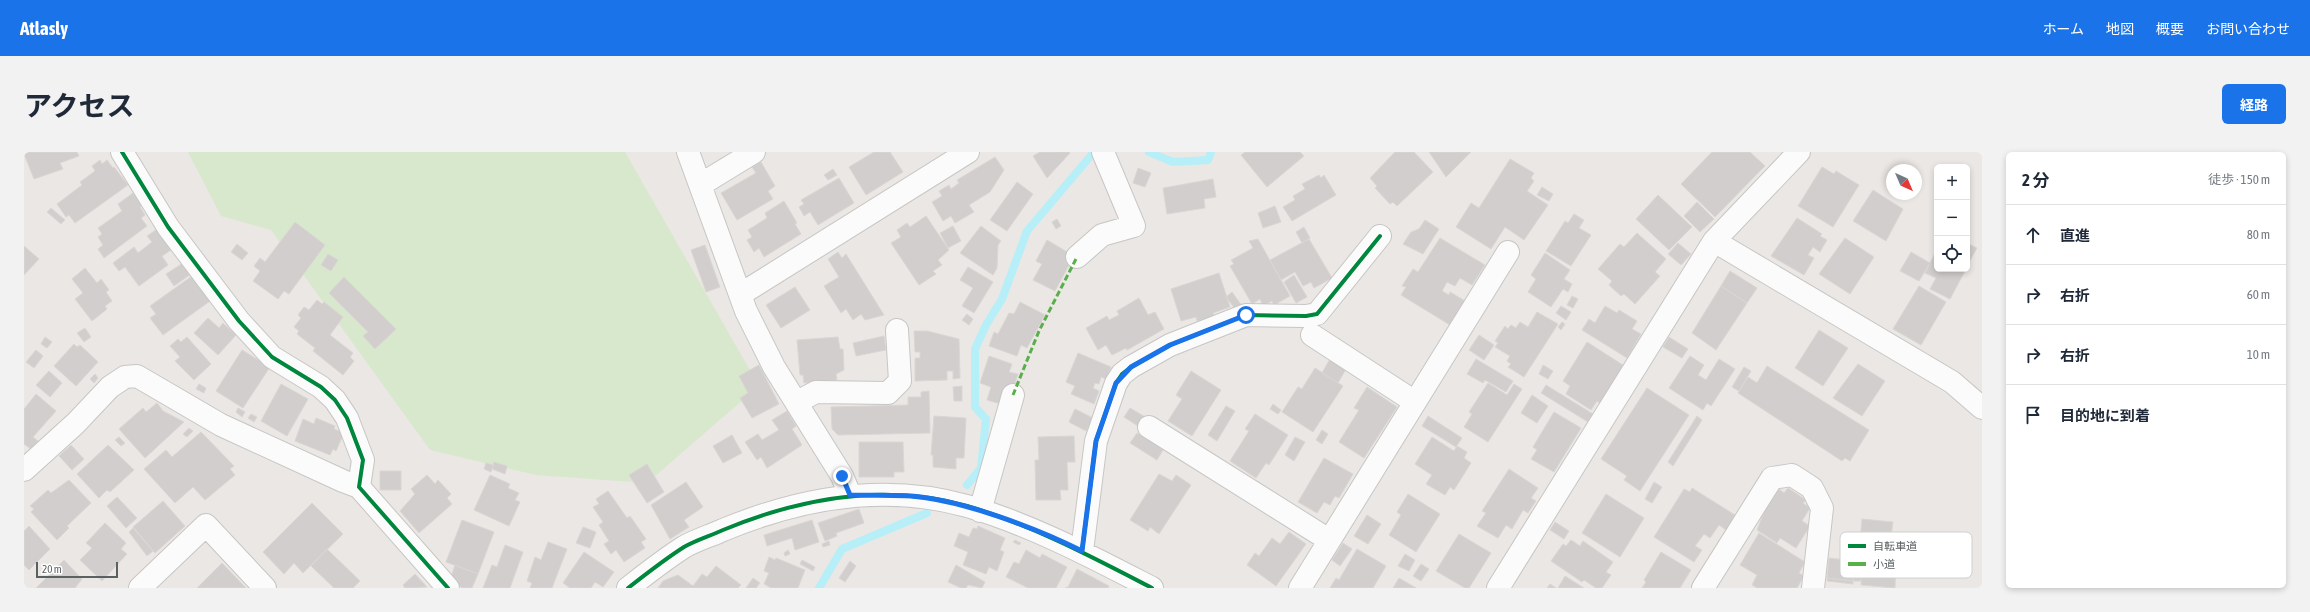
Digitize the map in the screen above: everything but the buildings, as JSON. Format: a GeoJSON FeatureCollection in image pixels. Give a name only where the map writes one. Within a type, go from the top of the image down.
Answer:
{"type":"FeatureCollection","features":[{"type":"Feature","properties":{"kind":"street"},"geometry":{"type":"LineString","coordinates":[[122,152],[168,227],[239,321],[272,357],[320,387],[335,400],[347,418],[363,460],[359,487]]}},
{"type":"Feature","properties":{"kind":"street"},"geometry":{"type":"LineString","coordinates":[[688,152],[746,311],[774,367],[842,476],[850,495]]}},
{"type":"Feature","properties":{"kind":"street"},"geometry":{"type":"LineString","coordinates":[[700,185],[754,152]]}},
{"type":"Feature","properties":{"kind":"street"},"geometry":{"type":"LineString","coordinates":[[741,294],[968,152]]}},
{"type":"Feature","properties":{"kind":"street"},"geometry":{"type":"LineString","coordinates":[[1077,257],[1102,235],[1134,226],[1103,152]]}},
{"type":"Feature","properties":{"kind":"street"},"geometry":{"type":"LineString","coordinates":[[1498,588],[1714,241],[1799,152]]}},
{"type":"Feature","properties":{"kind":"street"},"geometry":{"type":"LineString","coordinates":[[1082,551],[1096,441],[1116,383],[1122,374],[1131,367],[1170,345],[1246,315],[1306,316],[1317,314],[1380,236]]}},
{"type":"Feature","properties":{"kind":"street"},"geometry":{"type":"LineString","coordinates":[[1714,241],[1952,382],[1982,408]]}},
{"type":"Feature","properties":{"kind":"street"},"geometry":{"type":"LineString","coordinates":[[1300,588],[1508,252]]}},
{"type":"Feature","properties":{"kind":"street"},"geometry":{"type":"LineString","coordinates":[[797,402],[816,392],[888,393],[900,381],[897,330]]}},
{"type":"Feature","properties":{"kind":"street"},"geometry":{"type":"LineString","coordinates":[[1312,335],[1415,402]]}},
{"type":"Feature","properties":{"kind":"street"},"geometry":{"type":"LineString","coordinates":[[24,470],[76,423],[110,387],[125,377],[137,376],[222,425],[359,487],[448,588]]}},
{"type":"Feature","properties":{"kind":"street"},"geometry":{"type":"LineString","coordinates":[[980,511],[1013,395]]}},
{"type":"Feature","properties":{"kind":"street"},"geometry":{"type":"LineString","coordinates":[[1149,427],[1329,540]]}},
{"type":"Feature","properties":{"kind":"street"},"geometry":{"type":"LineString","coordinates":[[1703,588],[1772,478],[1792,475],[1812,488],[1822,508],[1813,588]]}},
{"type":"Feature","properties":{"kind":"street"},"geometry":{"type":"LineString","coordinates":[[628,588],[685,546],[737,524],[778,510],[850,495],[912,496],[967,506],[1061,541],[1152,588]]}},
{"type":"Feature","properties":{"kind":"street"},"geometry":{"type":"LineString","coordinates":[[140,588],[206,524],[265,588]]}},
{"type":"Feature","properties":{"kind":"green space"},"geometry":{"type":"Polygon","coordinates":[[[188,152],[625,152],[759,386],[647,483],[536,475],[430,450],[271,230],[221,216],[188,152]]]}},
{"type":"Feature","properties":{"kind":"waterway"},"geometry":{"type":"LineString","coordinates":[[967,485],[981,468],[986,419],[975,407],[975,349],[986,325],[1002,299],[1027,231],[1094,152]]}},
{"type":"Feature","properties":{"kind":"waterway"},"geometry":{"type":"LineString","coordinates":[[1149,152],[1173,162],[1208,160],[1211,152]]}},
{"type":"Feature","properties":{"kind":"waterway"},"geometry":{"type":"LineString","coordinates":[[819,588],[842,549],[927,513]]}},
{"type":"Feature","properties":{"kind":"marked path"},"geometry":{"type":"LineString","coordinates":[[1013,395],[1039,331],[1077,257]]}},
{"type":"Feature","properties":{"kind":"cycle path"},"geometry":{"type":"LineString","coordinates":[[122,152],[168,227],[239,321],[272,357],[321,387],[335,400],[347,418],[363,460],[359,487],[448,588]]}},
{"type":"Feature","properties":{"kind":"cycle path"},"geometry":{"type":"LineString","coordinates":[[1082,551],[1096,441],[1116,383],[1122,374],[1131,367],[1170,345],[1246,315],[1306,316],[1317,314],[1380,236]]}},
{"type":"Feature","properties":{"kind":"cycle path"},"geometry":{"type":"LineString","coordinates":[[628,588],[684,547],[752,519],[812,502],[843,497],[874,495],[936,499],[967,506],[1015,522],[1061,542],[1152,588]]}},
{"type":"Feature","properties":{"kind":"route"},"geometry":{"type":"LineString","coordinates":[[842,476],[850,495],[912,496],[967,506],[1061,541],[1082,551],[1096,441],[1116,383],[1122,374],[1131,367],[1170,345],[1246,315]]}}]}
